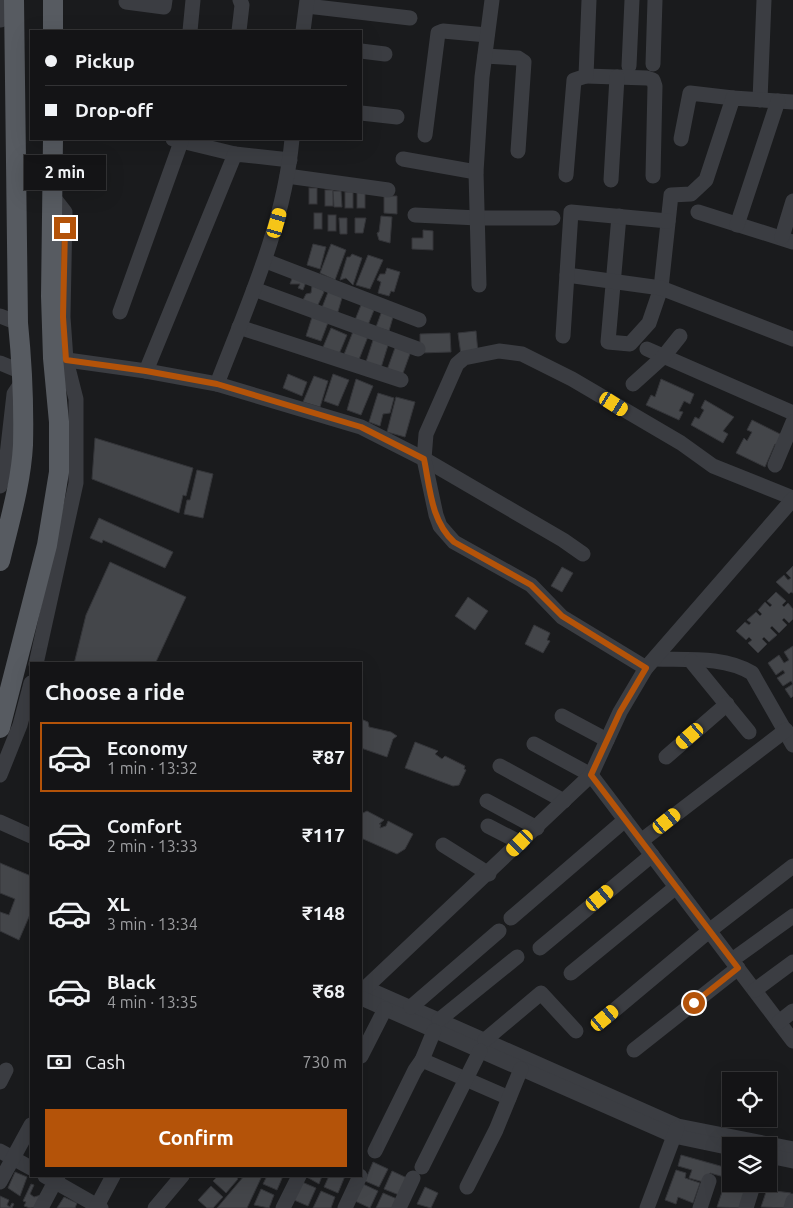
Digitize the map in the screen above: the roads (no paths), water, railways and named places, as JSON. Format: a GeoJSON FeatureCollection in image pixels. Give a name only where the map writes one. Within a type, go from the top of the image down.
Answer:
{"type":"FeatureCollection","features":[{"type":"Feature","properties":{"kind":"main road"},"geometry":{"type":"LineString","coordinates":[[0,561],[16,498],[23,446],[22,376],[9,320],[5,21],[14,0]]}},
{"type":"Feature","properties":{"kind":"main road"},"geometry":{"type":"LineString","coordinates":[[53,0],[53,30]]}},
{"type":"Feature","properties":{"kind":"main road"},"geometry":{"type":"LineString","coordinates":[[0,728],[34,598],[61,512],[51,194],[53,140]]}},
{"type":"Feature","properties":{"kind":"street"},"geometry":{"type":"LineString","coordinates":[[2,0],[5,21]]}},
{"type":"Feature","properties":{"kind":"street"},"geometry":{"type":"LineString","coordinates":[[126,2],[164,7],[165,0]]}},
{"type":"Feature","properties":{"kind":"street"},"geometry":{"type":"LineString","coordinates":[[190,30],[193,0]]}},
{"type":"Feature","properties":{"kind":"street"},"geometry":{"type":"LineString","coordinates":[[239,30],[242,6],[240,0]]}},
{"type":"Feature","properties":{"kind":"street"},"geometry":{"type":"LineString","coordinates":[[479,285],[476,172],[484,56],[492,0]]}},
{"type":"Feature","properties":{"kind":"street"},"geometry":{"type":"LineString","coordinates":[[586,76],[589,0]]}},
{"type":"Feature","properties":{"kind":"street"},"geometry":{"type":"LineString","coordinates":[[629,66],[632,0]]}},
{"type":"Feature","properties":{"kind":"street"},"geometry":{"type":"LineString","coordinates":[[652,64],[655,0]]}},
{"type":"Feature","properties":{"kind":"street"},"geometry":{"type":"LineString","coordinates":[[760,100],[764,0]]}},
{"type":"Feature","properties":{"kind":"street"},"geometry":{"type":"LineString","coordinates":[[303,30],[307,3],[410,18]]}},
{"type":"Feature","properties":{"kind":"street"},"geometry":{"type":"LineString","coordinates":[[425,135],[438,33],[443,30],[487,36]]}},
{"type":"Feature","properties":{"kind":"street"},"geometry":{"type":"LineString","coordinates":[[362,51],[385,54]]}},
{"type":"Feature","properties":{"kind":"street"},"geometry":{"type":"LineString","coordinates":[[484,56],[518,58],[524,62],[518,151]]}},
{"type":"Feature","properties":{"kind":"street"},"geometry":{"type":"LineString","coordinates":[[566,175],[574,80],[586,76],[647,78],[653,80],[653,176]]}},
{"type":"Feature","properties":{"kind":"street"},"geometry":{"type":"LineString","coordinates":[[612,180],[617,77]]}},
{"type":"Feature","properties":{"kind":"street"},"geometry":{"type":"LineString","coordinates":[[681,139],[690,93],[785,102],[737,225]]}},
{"type":"Feature","properties":{"kind":"street"},"geometry":{"type":"LineString","coordinates":[[619,216],[608,342],[630,344],[649,323],[661,288],[671,195],[692,194],[706,180],[733,98]]}},
{"type":"Feature","properties":{"kind":"street"},"geometry":{"type":"LineString","coordinates":[[362,113],[397,117]]}},
{"type":"Feature","properties":{"kind":"street"},"geometry":{"type":"LineString","coordinates":[[120,312],[176,140],[231,148],[290,160]]}},
{"type":"Feature","properties":{"kind":"street"},"geometry":{"type":"LineString","coordinates":[[217,384],[238,327],[266,261],[284,195],[292,140]]}},
{"type":"Feature","properties":{"kind":"street"},"geometry":{"type":"LineString","coordinates":[[146,371],[231,148]]}},
{"type":"Feature","properties":{"kind":"street"},"geometry":{"type":"LineString","coordinates":[[403,159],[476,172]]}},
{"type":"Feature","properties":{"kind":"street"},"geometry":{"type":"LineString","coordinates":[[287,176],[388,190]]}},
{"type":"Feature","properties":{"kind":"street"},"geometry":{"type":"LineString","coordinates":[[51,194],[65,212],[63,317],[57,353]]}},
{"type":"Feature","properties":{"kind":"street"},"geometry":{"type":"LineString","coordinates":[[698,212],[787,240],[793,201]]}},
{"type":"Feature","properties":{"kind":"street"},"geometry":{"type":"LineString","coordinates":[[562,336],[571,212],[668,221]]}},
{"type":"Feature","properties":{"kind":"street"},"geometry":{"type":"LineString","coordinates":[[416,215],[478,218],[553,218]]}},
{"type":"Feature","properties":{"kind":"street"},"geometry":{"type":"LineString","coordinates":[[266,261],[419,320]]}},
{"type":"Feature","properties":{"kind":"street"},"geometry":{"type":"LineString","coordinates":[[567,275],[661,288],[793,339]]}},
{"type":"Feature","properties":{"kind":"street"},"geometry":{"type":"LineString","coordinates":[[254,289],[418,349]]}},
{"type":"Feature","properties":{"kind":"street"},"geometry":{"type":"LineString","coordinates":[[57,353],[63,317]]}},
{"type":"Feature","properties":{"kind":"street"},"geometry":{"type":"LineString","coordinates":[[238,327],[400,380]]}},
{"type":"Feature","properties":{"kind":"street"},"geometry":{"type":"LineString","coordinates":[[633,384],[664,356],[680,336]]}},
{"type":"Feature","properties":{"kind":"street"},"geometry":{"type":"LineString","coordinates":[[647,349],[793,413]]}},
{"type":"Feature","properties":{"kind":"street"},"geometry":{"type":"LineString","coordinates":[[363,993],[591,775],[620,712],[651,663],[793,499],[713,466],[681,443],[572,378],[522,354],[506,352],[464,358],[457,364],[426,434],[424,459],[436,515],[448,536],[454,542],[531,585],[562,616],[651,663],[691,660],[727,662],[752,673],[793,745]]}},
{"type":"Feature","properties":{"kind":"street"},"geometry":{"type":"LineString","coordinates":[[57,353],[217,384],[361,427],[424,459],[584,554]]}},
{"type":"Feature","properties":{"kind":"street"},"geometry":{"type":"LineString","coordinates":[[0,363],[22,376],[14,394],[6,464],[0,486]]}},
{"type":"Feature","properties":{"kind":"street"},"geometry":{"type":"LineString","coordinates":[[775,465],[793,422]]}},
{"type":"Feature","properties":{"kind":"street"},"geometry":{"type":"LineString","coordinates":[[36,662],[61,512]]}},
{"type":"Feature","properties":{"kind":"street"},"geometry":{"type":"LineString","coordinates":[[691,660],[749,732]]}},
{"type":"Feature","properties":{"kind":"street"},"geometry":{"type":"LineString","coordinates":[[0,775],[20,725],[30,687]]}},
{"type":"Feature","properties":{"kind":"street"},"geometry":{"type":"LineString","coordinates":[[666,756],[727,704]]}},
{"type":"Feature","properties":{"kind":"street"},"geometry":{"type":"LineString","coordinates":[[562,716],[607,740]]}},
{"type":"Feature","properties":{"kind":"street"},"geometry":{"type":"LineString","coordinates":[[641,841],[786,730]]}},
{"type":"Feature","properties":{"kind":"street"},"geometry":{"type":"LineString","coordinates":[[534,744],[591,775],[793,1041]]}},
{"type":"Feature","properties":{"kind":"street"},"geometry":{"type":"LineString","coordinates":[[500,766],[564,802]]}},
{"type":"Feature","properties":{"kind":"street"},"geometry":{"type":"LineString","coordinates":[[487,801],[537,828]]}},
{"type":"Feature","properties":{"kind":"street"},"geometry":{"type":"LineString","coordinates":[[511,918],[626,820]]}},
{"type":"Feature","properties":{"kind":"street"},"geometry":{"type":"LineString","coordinates":[[0,822],[30,836]]}},
{"type":"Feature","properties":{"kind":"street"},"geometry":{"type":"LineString","coordinates":[[488,826],[520,843]]}},
{"type":"Feature","properties":{"kind":"street"},"geometry":{"type":"LineString","coordinates":[[443,845],[489,874]]}},
{"type":"Feature","properties":{"kind":"street"},"geometry":{"type":"LineString","coordinates":[[540,948],[652,855]]}},
{"type":"Feature","properties":{"kind":"street"},"geometry":{"type":"LineString","coordinates":[[605,1018],[709,930],[793,866]]}},
{"type":"Feature","properties":{"kind":"street"},"geometry":{"type":"LineString","coordinates":[[571,973],[676,887]]}},
{"type":"Feature","properties":{"kind":"street"},"geometry":{"type":"LineString","coordinates":[[634,1050],[793,916]]}},
{"type":"Feature","properties":{"kind":"street"},"geometry":{"type":"LineString","coordinates":[[411,1007],[499,931]]}},
{"type":"Feature","properties":{"kind":"street"},"geometry":{"type":"LineString","coordinates":[[375,1151],[415,1070],[422,1060],[437,1025],[517,957]]}},
{"type":"Feature","properties":{"kind":"street"},"geometry":{"type":"LineString","coordinates":[[755,990],[793,962]]}},
{"type":"Feature","properties":{"kind":"street"},"geometry":{"type":"LineString","coordinates":[[363,993],[411,1007],[437,1025]]}},
{"type":"Feature","properties":{"kind":"street"},"geometry":{"type":"LineString","coordinates":[[363,993],[385,1009],[437,1025],[676,1131],[793,1149]]}},
{"type":"Feature","properties":{"kind":"street"},"geometry":{"type":"LineString","coordinates":[[399,1208],[483,1045],[541,993],[576,1031]]}},
{"type":"Feature","properties":{"kind":"street"},"geometry":{"type":"LineString","coordinates":[[362,1054],[385,1009]]}},
{"type":"Feature","properties":{"kind":"street"},"geometry":{"type":"LineString","coordinates":[[779,1022],[793,1011]]}},
{"type":"Feature","properties":{"kind":"street"},"geometry":{"type":"LineString","coordinates":[[483,1045],[521,1069],[676,1131],[722,1145]]}},
{"type":"Feature","properties":{"kind":"street"},"geometry":{"type":"LineString","coordinates":[[422,1060],[509,1098]]}},
{"type":"Feature","properties":{"kind":"street"},"geometry":{"type":"LineString","coordinates":[[467,1187],[521,1069]]}},
{"type":"Feature","properties":{"kind":"street"},"geometry":{"type":"LineString","coordinates":[[0,1182],[6,1154],[30,1126]]}},
{"type":"Feature","properties":{"kind":"street"},"geometry":{"type":"LineString","coordinates":[[647,1208],[676,1131]]}},
{"type":"Feature","properties":{"kind":"street"},"geometry":{"type":"LineString","coordinates":[[6,1154],[30,1167]]}},
{"type":"Feature","properties":{"kind":"street"},"geometry":{"type":"LineString","coordinates":[[777,1158],[793,1161]]}},
{"type":"Feature","properties":{"kind":"street"},"geometry":{"type":"LineString","coordinates":[[40,1208],[52,1178],[99,1207],[114,1177]]}},
{"type":"Feature","properties":{"kind":"street"},"geometry":{"type":"LineString","coordinates":[[155,1208],[181,1177]]}},
{"type":"Feature","properties":{"kind":"street"},"geometry":{"type":"LineString","coordinates":[[283,1208],[298,1177]]}},
{"type":"Feature","properties":{"kind":"street"},"geometry":{"type":"LineString","coordinates":[[345,1208],[360,1177]]}},
{"type":"Feature","properties":{"kind":"street"},"geometry":{"type":"LineString","coordinates":[[700,1208],[709,1181]]}},
{"type":"Feature","properties":{"kind":"street"},"geometry":{"type":"LineString","coordinates":[[746,1208],[751,1192]]}},
{"type":"Feature","properties":{"kind":"street"},"geometry":{"type":"LineString","coordinates":[[791,1208],[793,1201]]}}]}
